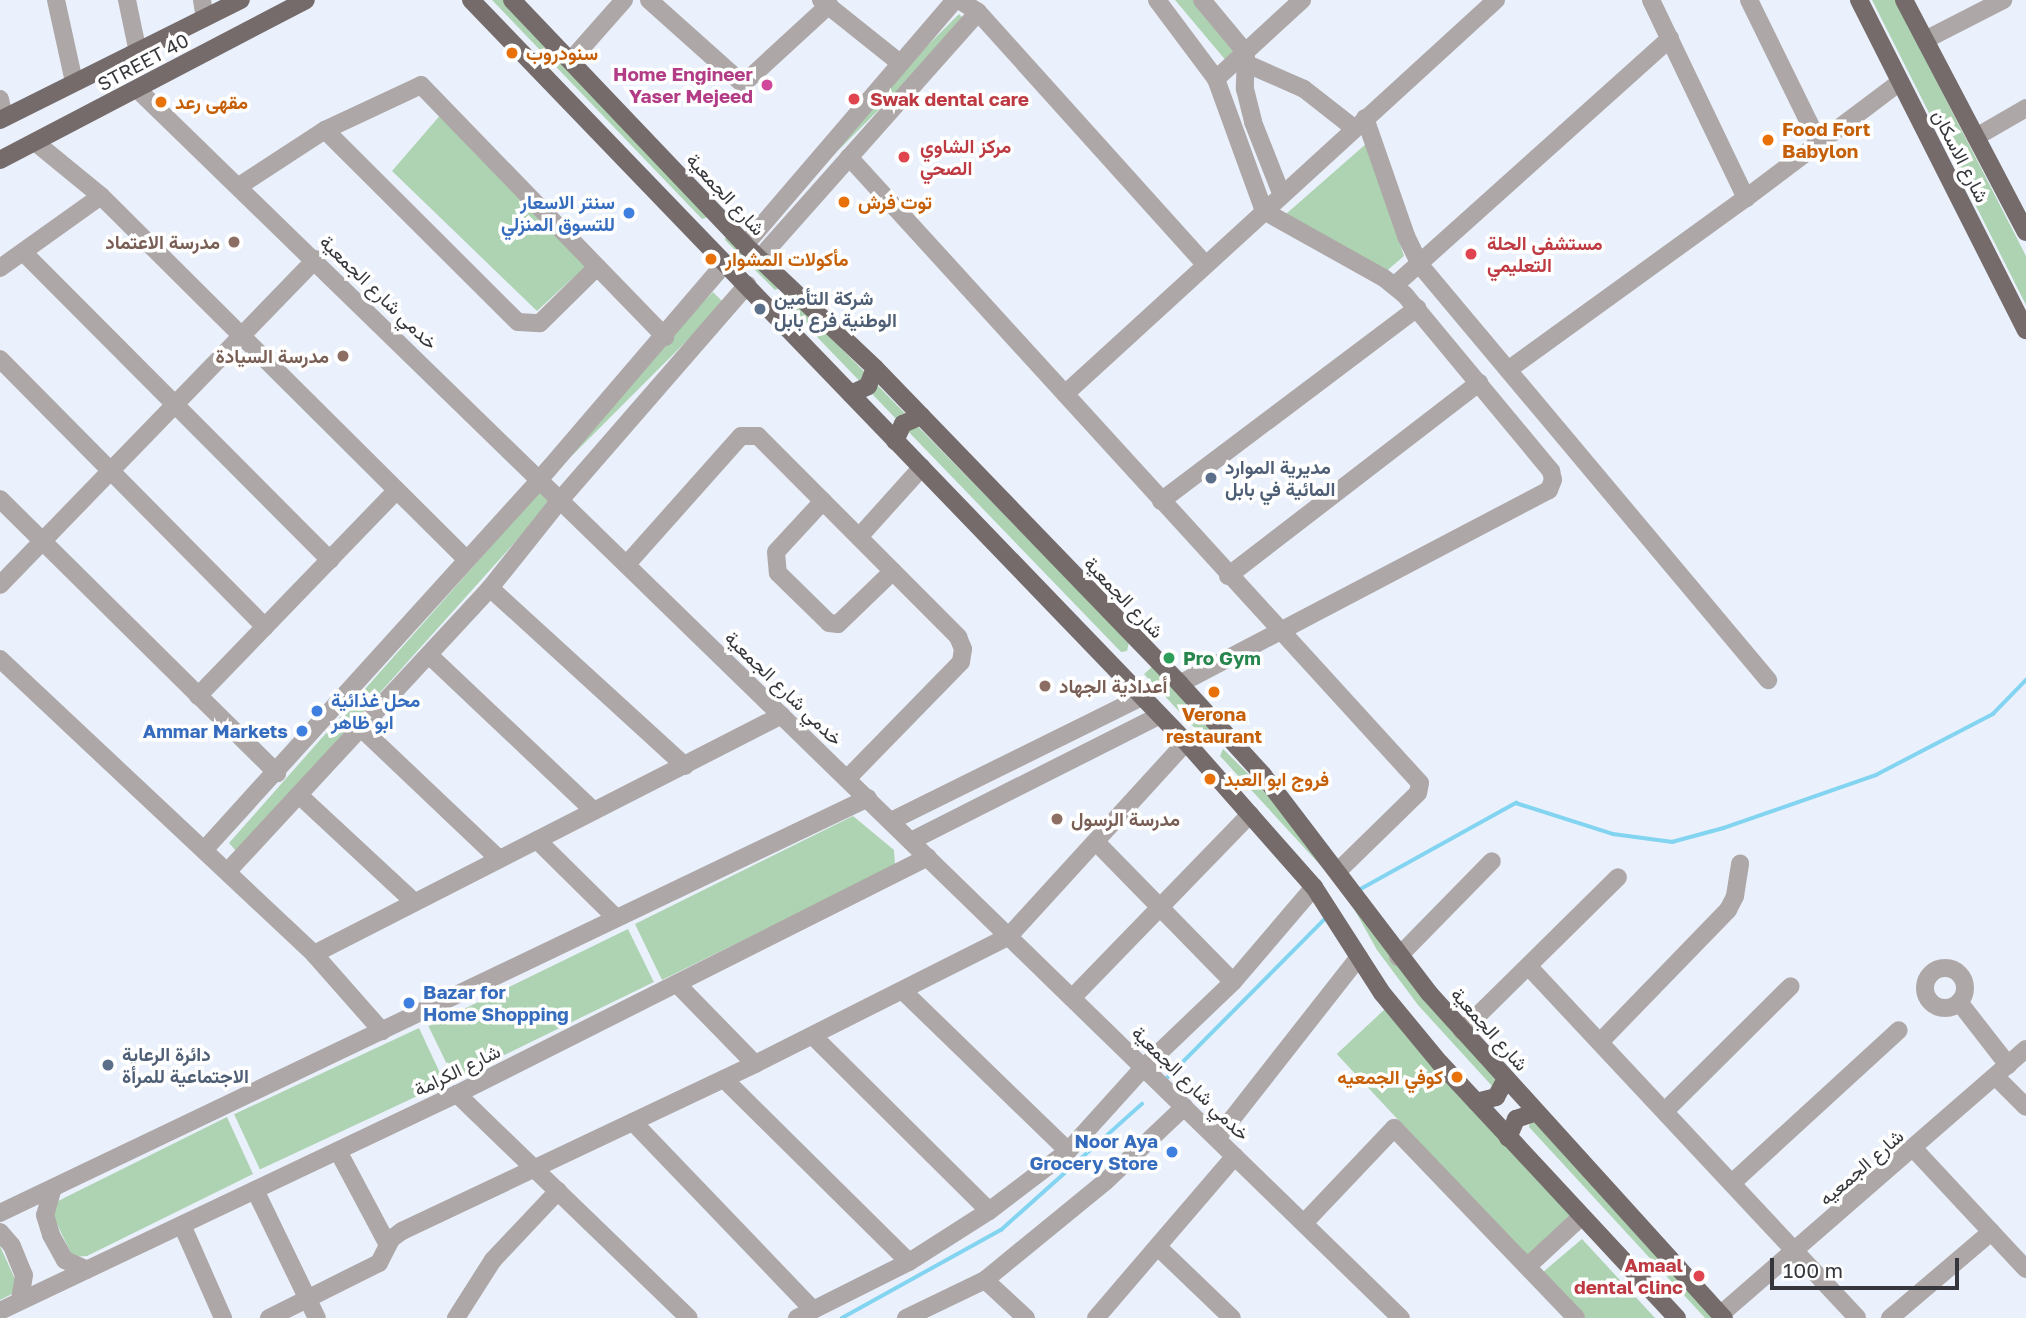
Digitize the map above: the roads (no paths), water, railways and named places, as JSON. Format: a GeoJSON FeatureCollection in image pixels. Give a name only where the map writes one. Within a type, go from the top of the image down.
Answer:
{"type":"FeatureCollection","features":[{"type":"Feature","properties":{"kind":"main road","name":"STREET 40"},"geometry":{"type":"LineString","coordinates":[[2,119],[137,48],[204,9],[241,0]]}},
{"type":"Feature","properties":{"kind":"main road","name":"STREET 40"},"geometry":{"type":"LineString","coordinates":[[0,160],[306,0]]}},
{"type":"Feature","properties":{"kind":"main road"},"geometry":{"type":"LineString","coordinates":[[471,0],[1144,696],[1314,887],[1382,993],[1508,1138],[1677,1318]]}},
{"type":"Feature","properties":{"kind":"main road","name":"شارع الجمعية"},"geometry":{"type":"LineString","coordinates":[[512,0],[745,245],[875,369],[1180,684],[1263,775],[1339,870],[1398,957],[1462,1031],[1723,1316]]}},
{"type":"Feature","properties":{"kind":"main road","name":"شارع الاسكان"},"geometry":{"type":"LineString","coordinates":[[1859,0],[2026,330]]}},
{"type":"Feature","properties":{"kind":"main road","name":"شارع الاسكان"},"geometry":{"type":"LineString","coordinates":[[1904,0],[2026,232]]}},
{"type":"Feature","properties":{"kind":"main road"},"geometry":{"type":"LineString","coordinates":[[762,302],[779,298],[780,279]]}},
{"type":"Feature","properties":{"kind":"main road"},"geometry":{"type":"LineString","coordinates":[[779,318],[783,304],[797,295]]}},
{"type":"Feature","properties":{"kind":"main road"},"geometry":{"type":"LineString","coordinates":[[851,394],[868,386],[875,369]]}},
{"type":"Feature","properties":{"kind":"main road"},"geometry":{"type":"LineString","coordinates":[[895,441],[903,424],[921,416]]}},
{"type":"Feature","properties":{"kind":"main road"},"geometry":{"type":"LineString","coordinates":[[1476,1102],[1496,1097],[1506,1079]]}},
{"type":"Feature","properties":{"kind":"main road"},"geometry":{"type":"LineString","coordinates":[[1508,1138],[1516,1119],[1536,1112]]}},
{"type":"Feature","properties":{"kind":"street"},"geometry":{"type":"LineString","coordinates":[[56,0],[74,82]]}},
{"type":"Feature","properties":{"kind":"street"},"geometry":{"type":"LineString","coordinates":[[127,0],[137,48]]}},
{"type":"Feature","properties":{"kind":"street"},"geometry":{"type":"LineString","coordinates":[[570,60],[624,0]]}},
{"type":"Feature","properties":{"kind":"street"},"geometry":{"type":"LineString","coordinates":[[649,0],[743,84],[825,2],[900,63]]}},
{"type":"Feature","properties":{"kind":"street"},"geometry":{"type":"LineString","coordinates":[[745,245],[957,0],[978,12],[1205,264]]}},
{"type":"Feature","properties":{"kind":"street"},"geometry":{"type":"LineString","coordinates":[[1157,0],[1216,79],[1264,211],[1394,286],[1417,308],[1479,383],[1550,471],[1553,481],[1549,490],[1180,684]]}},
{"type":"Feature","properties":{"kind":"street"},"geometry":{"type":"LineString","coordinates":[[1202,0],[1246,58],[1359,123],[1420,264],[1768,680]]}},
{"type":"Feature","properties":{"kind":"street"},"geometry":{"type":"LineString","coordinates":[[1216,79],[1246,58],[1302,0]]}},
{"type":"Feature","properties":{"kind":"street"},"geometry":{"type":"LineString","coordinates":[[1065,394],[1496,0]]}},
{"type":"Feature","properties":{"kind":"street"},"geometry":{"type":"LineString","coordinates":[[1651,0],[1746,198]]}},
{"type":"Feature","properties":{"kind":"street"},"geometry":{"type":"LineString","coordinates":[[1749,0],[1819,143]]}},
{"type":"Feature","properties":{"kind":"street"},"geometry":{"type":"LineString","coordinates":[[1925,40],[2003,0]]}},
{"type":"Feature","properties":{"kind":"street"},"geometry":{"type":"LineString","coordinates":[[759,259],[978,12]]}},
{"type":"Feature","properties":{"kind":"street"},"geometry":{"type":"LineString","coordinates":[[1394,286],[1670,38]]}},
{"type":"Feature","properties":{"kind":"street"},"geometry":{"type":"LineString","coordinates":[[1246,58],[1253,122],[1281,194]]}},
{"type":"Feature","properties":{"kind":"street"},"geometry":{"type":"LineString","coordinates":[[1508,370],[1746,198],[1900,82]]}},
{"type":"Feature","properties":{"kind":"street"},"geometry":{"type":"LineString","coordinates":[[239,186],[325,130],[415,86],[426,87],[665,337]]}},
{"type":"Feature","properties":{"kind":"street","name":"خدمي شارع الجمعية"},"geometry":{"type":"LineString","coordinates":[[137,89],[316,259],[1401,1318]]}},
{"type":"Feature","properties":{"kind":"street"},"geometry":{"type":"LineString","coordinates":[[0,99],[2,119]]}},
{"type":"Feature","properties":{"kind":"street"},"geometry":{"type":"LineString","coordinates":[[1976,137],[2026,108]]}},
{"type":"Feature","properties":{"kind":"street"},"geometry":{"type":"LineString","coordinates":[[325,130],[518,322],[540,323],[597,267]]}},
{"type":"Feature","properties":{"kind":"street"},"geometry":{"type":"LineString","coordinates":[[35,142],[101,197],[239,337],[466,559]]}},
{"type":"Feature","properties":{"kind":"street"},"geometry":{"type":"LineString","coordinates":[[849,157],[1278,631],[1420,783],[1418,793],[1339,870]]}},
{"type":"Feature","properties":{"kind":"street"},"geometry":{"type":"LineString","coordinates":[[0,268],[101,197]]}},
{"type":"Feature","properties":{"kind":"street"},"geometry":{"type":"LineString","coordinates":[[23,252],[330,560]]}},
{"type":"Feature","properties":{"kind":"street"},"geometry":{"type":"LineString","coordinates":[[0,585],[44,544],[316,259]]}},
{"type":"Feature","properties":{"kind":"street"},"geometry":{"type":"LineString","coordinates":[[205,849],[277,774],[540,479],[665,337],[725,263]]}},
{"type":"Feature","properties":{"kind":"street"},"geometry":{"type":"LineString","coordinates":[[228,872],[490,588],[561,499],[747,285]]}},
{"type":"Feature","properties":{"kind":"street"},"geometry":{"type":"LineString","coordinates":[[1161,501],[1417,308]]}},
{"type":"Feature","properties":{"kind":"street"},"geometry":{"type":"LineString","coordinates":[[0,359],[265,627]]}},
{"type":"Feature","properties":{"kind":"street"},"geometry":{"type":"LineString","coordinates":[[1228,576],[1479,383]]}},
{"type":"Feature","properties":{"kind":"street"},"geometry":{"type":"LineString","coordinates":[[627,564],[741,436],[758,436],[958,637],[963,649],[961,662],[848,779]]}},
{"type":"Feature","properties":{"kind":"street"},"geometry":{"type":"LineString","coordinates":[[859,537],[922,467]]}},
{"type":"Feature","properties":{"kind":"street"},"geometry":{"type":"LineString","coordinates":[[198,696],[396,491]]}},
{"type":"Feature","properties":{"kind":"street"},"geometry":{"type":"LineString","coordinates":[[0,499],[277,774]]}},
{"type":"Feature","properties":{"kind":"street"},"geometry":{"type":"LineString","coordinates":[[823,501],[776,552],[778,573],[829,623],[838,624],[893,571]]}},
{"type":"Feature","properties":{"kind":"street"},"geometry":{"type":"LineString","coordinates":[[490,588],[685,766]]}},
{"type":"Feature","properties":{"kind":"street"},"geometry":{"type":"LineString","coordinates":[[429,655],[594,811]]}},
{"type":"Feature","properties":{"kind":"street"},"geometry":{"type":"LineString","coordinates":[[0,659],[314,954],[382,1031]]}},
{"type":"Feature","properties":{"kind":"street"},"geometry":{"type":"LineString","coordinates":[[891,821],[1144,696]]}},
{"type":"Feature","properties":{"kind":"street"},"geometry":{"type":"LineString","coordinates":[[1126,704],[1135,702],[1147,709],[1146,719],[1138,725]]}},
{"type":"Feature","properties":{"kind":"street"},"geometry":{"type":"LineString","coordinates":[[314,954],[782,715]]}},
{"type":"Feature","properties":{"kind":"street"},"geometry":{"type":"LineString","coordinates":[[911,841],[1160,715]]}},
{"type":"Feature","properties":{"kind":"street"},"geometry":{"type":"LineString","coordinates":[[362,729],[499,859]]}},
{"type":"Feature","properties":{"kind":"street"},"geometry":{"type":"LineString","coordinates":[[269,1318],[379,1262],[388,1245],[402,1231],[755,1064],[1009,936],[1097,844],[1186,742]]}},
{"type":"Feature","properties":{"kind":"street"},"geometry":{"type":"LineString","coordinates":[[300,796],[414,901]]}},
{"type":"Feature","properties":{"kind":"street"},"geometry":{"type":"LineString","coordinates":[[0,1213],[52,1191],[868,798]]}},
{"type":"Feature","properties":{"kind":"street"},"geometry":{"type":"LineString","coordinates":[[1072,998],[1250,814]]}},
{"type":"Feature","properties":{"kind":"street"},"geometry":{"type":"LineString","coordinates":[[537,840],[615,918]]}},
{"type":"Feature","properties":{"kind":"street"},"geometry":{"type":"LineString","coordinates":[[1097,844],[1233,982]]}},
{"type":"Feature","properties":{"kind":"street","name":"شارع الكرامة"},"geometry":{"type":"LineString","coordinates":[[3,1313],[20,1301],[457,1094],[928,857]]}},
{"type":"Feature","properties":{"kind":"street"},"geometry":{"type":"LineString","coordinates":[[1398,957],[1492,861]]}},
{"type":"Feature","properties":{"kind":"street"},"geometry":{"type":"LineString","coordinates":[[1600,1042],[1728,910],[1735,896],[1740,863]]}},
{"type":"Feature","properties":{"kind":"street"},"geometry":{"type":"LineString","coordinates":[[1462,1031],[1618,877]]}},
{"type":"Feature","properties":{"kind":"street"},"geometry":{"type":"LineString","coordinates":[[633,1122],[805,1314],[909,1262],[989,1211],[1068,1151],[1144,1068],[1233,982],[1314,887]]}},
{"type":"Feature","properties":{"kind":"street"},"geometry":{"type":"LineString","coordinates":[[1217,1138],[1359,957]]}},
{"type":"Feature","properties":{"kind":"street"},"geometry":{"type":"LineString","coordinates":[[1529,967],[1857,1318]]}},
{"type":"Feature","properties":{"kind":"street"},"geometry":{"type":"LineString","coordinates":[[678,985],[755,1064]]}},
{"type":"Feature","properties":{"kind":"street"},"geometry":{"type":"LineString","coordinates":[[1665,1111],[1791,986]]}},
{"type":"Feature","properties":{"kind":"street"},"geometry":{"type":"LineString","coordinates":[[903,991],[1068,1151]]}},
{"type":"Feature","properties":{"kind":"street"},"geometry":{"type":"LineString","coordinates":[[1959,1002],[2026,1107]]}},
{"type":"Feature","properties":{"kind":"street"},"geometry":{"type":"LineString","coordinates":[[1732,1183],[1899,1030]]}},
{"type":"Feature","properties":{"kind":"street"},"geometry":{"type":"LineString","coordinates":[[813,1035],[989,1211]]}},
{"type":"Feature","properties":{"kind":"street","name":"شارع الجمعيه"},"geometry":{"type":"LineString","coordinates":[[1723,1316],[2026,1049]]}},
{"type":"Feature","properties":{"kind":"street"},"geometry":{"type":"LineString","coordinates":[[724,1079],[909,1262]]}},
{"type":"Feature","properties":{"kind":"street"},"geometry":{"type":"LineString","coordinates":[[457,1094],[689,1318]]}},
{"type":"Feature","properties":{"kind":"street"},"geometry":{"type":"LineString","coordinates":[[906,1318],[985,1280],[1106,1181],[1184,1107]]}},
{"type":"Feature","properties":{"kind":"street"},"geometry":{"type":"LineString","coordinates":[[1304,1223],[1394,1128],[1576,1318]]}},
{"type":"Feature","properties":{"kind":"street"},"geometry":{"type":"LineString","coordinates":[[1914,1149],[2026,1269]]}},
{"type":"Feature","properties":{"kind":"street"},"geometry":{"type":"LineString","coordinates":[[338,1151],[388,1245]]}},
{"type":"Feature","properties":{"kind":"street"},"geometry":{"type":"LineString","coordinates":[[1096,1318],[1159,1248],[1234,1156]]}},
{"type":"Feature","properties":{"kind":"street"},"geometry":{"type":"LineString","coordinates":[[255,1190],[317,1318]]}},
{"type":"Feature","properties":{"kind":"street"},"geometry":{"type":"LineString","coordinates":[[52,1191],[45,1215],[51,1235],[65,1260],[86,1270]]}},
{"type":"Feature","properties":{"kind":"street"},"geometry":{"type":"LineString","coordinates":[[456,1318],[493,1260],[558,1191]]}},
{"type":"Feature","properties":{"kind":"street"},"geometry":{"type":"LineString","coordinates":[[1528,1266],[1581,1217]]}},
{"type":"Feature","properties":{"kind":"street"},"geometry":{"type":"LineString","coordinates":[[182,1225],[223,1318]]}},
{"type":"Feature","properties":{"kind":"street"},"geometry":{"type":"LineString","coordinates":[[0,1232],[12,1246],[24,1275],[20,1301]]}},
{"type":"Feature","properties":{"kind":"street"},"geometry":{"type":"LineString","coordinates":[[1889,1318],[1991,1232]]}},
{"type":"Feature","properties":{"kind":"street"},"geometry":{"type":"LineString","coordinates":[[1159,1248],[1230,1317]]}},
{"type":"Feature","properties":{"kind":"street"},"geometry":{"type":"LineString","coordinates":[[985,1280],[1026,1318]]}},
{"type":"Feature","properties":{"kind":"waterway"},"geometry":{"type":"LineString","coordinates":[[1357,891],[1516,803],[1613,834],[1672,842],[1724,828],[1876,775],[1993,714],[2026,680]]}},
{"type":"Feature","properties":{"kind":"waterway"},"geometry":{"type":"LineString","coordinates":[[1165,1080],[1328,916]]}},
{"type":"Feature","properties":{"kind":"waterway"},"geometry":{"type":"LineString","coordinates":[[842,1318],[1001,1230],[1142,1104]]}},
{"type":"Feature","properties":{"kind":"place","name":"سنودروب"},"geometry":{"type":"Point","coordinates":[512,53]}},
{"type":"Feature","properties":{"kind":"place","name":"Home Engineer Yaser Mejeed"},"geometry":{"type":"Point","coordinates":[767,85]}},
{"type":"Feature","properties":{"kind":"place","name":"Swak dental care"},"geometry":{"type":"Point","coordinates":[854,99]}},
{"type":"Feature","properties":{"kind":"place","name":"مقهى رعد"},"geometry":{"type":"Point","coordinates":[161,102]}},
{"type":"Feature","properties":{"kind":"place","name":"Food Fort Babylon"},"geometry":{"type":"Point","coordinates":[1768,140]}},
{"type":"Feature","properties":{"kind":"place","name":"مركز الشاوي الصحي"},"geometry":{"type":"Point","coordinates":[904,157]}},
{"type":"Feature","properties":{"kind":"place","name":"توت فرش"},"geometry":{"type":"Point","coordinates":[844,202]}},
{"type":"Feature","properties":{"kind":"place","name":"سنتر الاسعار للتسوق المنزلي"},"geometry":{"type":"Point","coordinates":[629,213]}},
{"type":"Feature","properties":{"kind":"place","name":"مدرسة الاعتماد"},"geometry":{"type":"Point","coordinates":[234,242]}},
{"type":"Feature","properties":{"kind":"place","name":"مستشفى الحلة التعليمي"},"geometry":{"type":"Point","coordinates":[1471,254]}},
{"type":"Feature","properties":{"kind":"place","name":"مأكولات المشوار"},"geometry":{"type":"Point","coordinates":[711,259]}},
{"type":"Feature","properties":{"kind":"place","name":"شركة التأمين الوطنية فرع بابل"},"geometry":{"type":"Point","coordinates":[760,309]}},
{"type":"Feature","properties":{"kind":"place","name":"مدرسة السيادة"},"geometry":{"type":"Point","coordinates":[343,356]}},
{"type":"Feature","properties":{"kind":"place","name":"مديرية الموارد المائية في بابل"},"geometry":{"type":"Point","coordinates":[1211,478]}},
{"type":"Feature","properties":{"kind":"place","name":"Pro Gym"},"geometry":{"type":"Point","coordinates":[1169,658]}},
{"type":"Feature","properties":{"kind":"place","name":"أعدادية الجهاد"},"geometry":{"type":"Point","coordinates":[1045,686]}},
{"type":"Feature","properties":{"kind":"place","name":"Verona restaurant"},"geometry":{"type":"Point","coordinates":[1214,692]}},
{"type":"Feature","properties":{"kind":"place","name":"محل غذائية ابو ظاهر"},"geometry":{"type":"Point","coordinates":[317,711]}},
{"type":"Feature","properties":{"kind":"place","name":"Ammar Markets"},"geometry":{"type":"Point","coordinates":[302,731]}},
{"type":"Feature","properties":{"kind":"place","name":"فروج ابو العبد"},"geometry":{"type":"Point","coordinates":[1210,779]}},
{"type":"Feature","properties":{"kind":"place","name":"مدرسة الرسول"},"geometry":{"type":"Point","coordinates":[1057,819]}},
{"type":"Feature","properties":{"kind":"place","name":"Bazar for Home Shopping"},"geometry":{"type":"Point","coordinates":[409,1003]}},
{"type":"Feature","properties":{"kind":"place","name":"دائرة الرعاية الاجتماعية للمرأة"},"geometry":{"type":"Point","coordinates":[108,1065]}},
{"type":"Feature","properties":{"kind":"place","name":"كوفي الجمعيه"},"geometry":{"type":"Point","coordinates":[1457,1077]}},
{"type":"Feature","properties":{"kind":"place","name":"Noor Aya Grocery Store"},"geometry":{"type":"Point","coordinates":[1172,1152]}},
{"type":"Feature","properties":{"kind":"place","name":"Amaal dental clinc"},"geometry":{"type":"Point","coordinates":[1699,1276]}}]}
